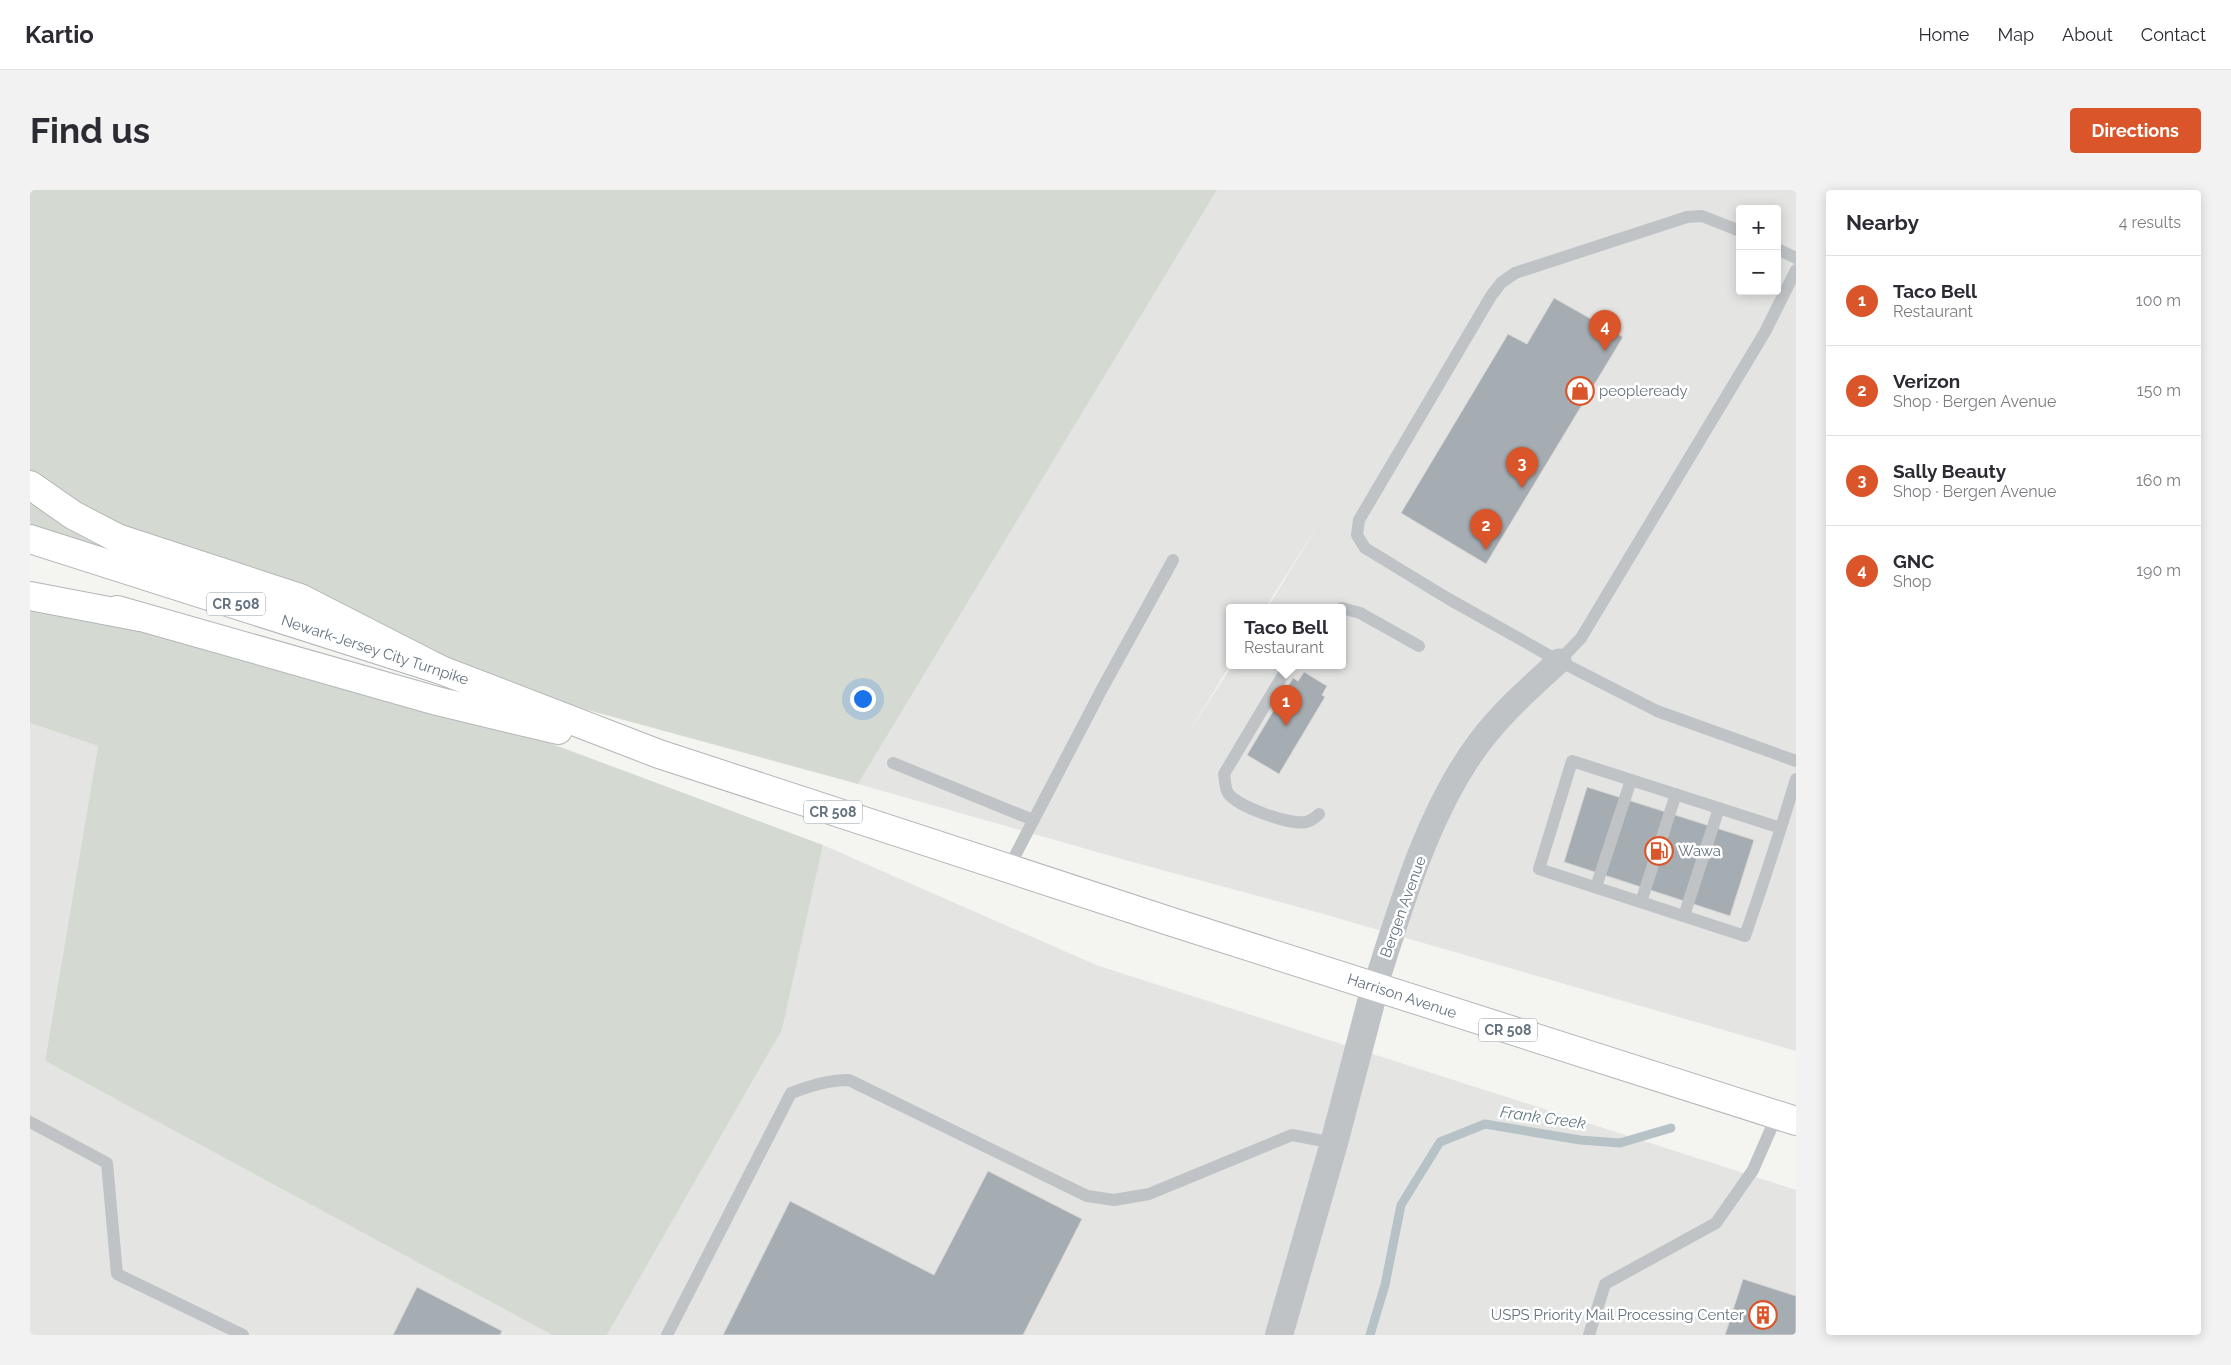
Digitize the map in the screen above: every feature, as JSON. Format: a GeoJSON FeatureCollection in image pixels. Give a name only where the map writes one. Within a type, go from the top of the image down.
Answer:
{"type":"FeatureCollection","features":[{"type":"Feature","properties":{"kind":"main road"},"geometry":{"type":"LineString","coordinates":[[30,485],[73,515],[117,538],[300,598],[442,670]]}},
{"type":"Feature","properties":{"kind":"main road","name":"Newark-Jersey City Turnpike"},"geometry":{"type":"LineString","coordinates":[[30,539],[442,670],[659,754],[1008,869]]}},
{"type":"Feature","properties":{"kind":"main road","name":"Newark-Jersey City Turnpike"},"geometry":{"type":"LineString","coordinates":[[30,583],[140,617],[437,701],[659,754]]}},
{"type":"Feature","properties":{"kind":"main road"},"geometry":{"type":"LineString","coordinates":[[30,596],[140,617]]}},
{"type":"Feature","properties":{"kind":"main road","name":"Harrison Avenue"},"geometry":{"type":"LineString","coordinates":[[1008,869],[1786,1118]]}},
{"type":"Feature","properties":{"kind":"street","name":"Bergen Avenue"},"geometry":{"type":"LineString","coordinates":[[1278,1335],[1334,1143],[1375,987],[1398,915],[1433,824],[1456,777],[1479,742],[1506,710],[1559,661]]}},
{"type":"Feature","properties":{"kind":"lane"},"geometry":{"type":"LineString","coordinates":[[1736,229],[1702,216],[1687,217],[1515,273],[1501,283],[1491,296],[1359,520],[1357,535],[1365,548],[1559,661],[1657,711],[1796,761]]}},
{"type":"Feature","properties":{"kind":"lane"},"geometry":{"type":"LineString","coordinates":[[1779,250],[1796,258]]}},
{"type":"Feature","properties":{"kind":"lane"},"geometry":{"type":"LineString","coordinates":[[1559,661],[1581,638],[1765,332],[1796,270]]}},
{"type":"Feature","properties":{"kind":"lane"},"geometry":{"type":"LineString","coordinates":[[1008,869],[1172,560]]}},
{"type":"Feature","properties":{"kind":"lane"},"geometry":{"type":"LineString","coordinates":[[1346,609],[1360,613],[1419,646]]}},
{"type":"Feature","properties":{"kind":"lane"},"geometry":{"type":"LineString","coordinates":[[1287,669],[1224,774],[1228,792],[1237,802],[1249,808],[1295,822],[1311,821],[1318,814]]}},
{"type":"Feature","properties":{"kind":"lane"},"geometry":{"type":"LineString","coordinates":[[1780,828],[1572,761],[1539,868],[1745,936],[1796,779]]}},
{"type":"Feature","properties":{"kind":"lane"},"geometry":{"type":"LineString","coordinates":[[893,763],[1033,820]]}},
{"type":"Feature","properties":{"kind":"lane"},"geometry":{"type":"LineString","coordinates":[[1596,887],[1631,780]]}},
{"type":"Feature","properties":{"kind":"lane"},"geometry":{"type":"LineString","coordinates":[[1641,902],[1676,794]]}},
{"type":"Feature","properties":{"kind":"lane"},"geometry":{"type":"LineString","coordinates":[[1684,916],[1719,808]]}},
{"type":"Feature","properties":{"kind":"lane"},"geometry":{"type":"LineString","coordinates":[[667,1335],[791,1093],[808,1086],[830,1080],[848,1080],[1087,1196],[1114,1200],[1149,1194],[1292,1134],[1334,1143]]}},
{"type":"Feature","properties":{"kind":"lane"},"geometry":{"type":"LineString","coordinates":[[1589,1335],[1605,1284],[1716,1222],[1753,1170],[1786,1118]]}},
{"type":"Feature","properties":{"kind":"lane"},"geometry":{"type":"LineString","coordinates":[[30,1122],[107,1163],[117,1274],[243,1335]]}},
{"type":"Feature","properties":{"kind":"shaded area"},"geometry":{"type":"Polygon","coordinates":[[[30,190],[1217,190],[858,784],[441,670],[30,539],[30,190]]]}},
{"type":"Feature","properties":{"kind":"shaded area"},"geometry":{"type":"Polygon","coordinates":[[[1217,190],[1796,190],[1796,1051],[1313,911],[858,784],[1217,190]]]}},
{"type":"Feature","properties":{"kind":"shaded area"},"geometry":{"type":"Polygon","coordinates":[[[30,596],[437,701],[823,845],[782,1030],[607,1335],[552,1335],[45,1061],[98,746],[30,723],[30,596]]]}},
{"type":"Feature","properties":{"kind":"shaded area"},"geometry":{"type":"Polygon","coordinates":[[[30,723],[98,746],[45,1061],[552,1335],[30,1335],[30,723]]]}},
{"type":"Feature","properties":{"kind":"shaded area"},"geometry":{"type":"Polygon","coordinates":[[[823,845],[1096,965],[1796,1190],[1796,1335],[607,1335],[782,1030],[823,845]]]}},
{"type":"Feature","properties":{"kind":"building"},"geometry":{"type":"Polygon","coordinates":[[[1554,298],[1623,337],[1486,564],[1401,513],[1508,334],[1527,344],[1554,298]]]}},
{"type":"Feature","properties":{"kind":"building"},"geometry":{"type":"Polygon","coordinates":[[[1304,672],[1327,686],[1322,695],[1325,697],[1279,774],[1247,755],[1293,678],[1298,681],[1304,672]]]}},
{"type":"Feature","properties":{"kind":"building","name":"Wawa"},"geometry":{"type":"Polygon","coordinates":[[[1587,787],[1754,840],[1730,916],[1564,862],[1587,787]]]}},
{"type":"Feature","properties":{"kind":"building"},"geometry":{"type":"Polygon","coordinates":[[[988,1171],[1082,1219],[1023,1335],[723,1335],[790,1201],[934,1275],[988,1171]]]}},
{"type":"Feature","properties":{"kind":"building","name":"USPS Priority Mail Processing Center"},"geometry":{"type":"Polygon","coordinates":[[[1743,1279],[1796,1296],[1796,1335],[1725,1335],[1743,1279]]]}},
{"type":"Feature","properties":{"kind":"building"},"geometry":{"type":"Polygon","coordinates":[[[417,1287],[502,1331],[500,1335],[393,1335],[417,1287]]]}},
{"type":"Feature","properties":{"kind":"waterway","name":"Frank Creek"},"geometry":{"type":"LineString","coordinates":[[1370,1335],[1385,1285],[1401,1205],[1440,1142],[1485,1124],[1580,1140],[1620,1143],[1671,1128]]}},
{"type":"Feature","properties":{"kind":"place","name":"GNC"},"geometry":{"type":"Point","coordinates":[1605,351]}},
{"type":"Feature","properties":{"kind":"place","name":"peopleready"},"geometry":{"type":"Point","coordinates":[1580,391]}},
{"type":"Feature","properties":{"kind":"place","name":"Sally Beauty"},"geometry":{"type":"Point","coordinates":[1522,488]}},
{"type":"Feature","properties":{"kind":"place","name":"Verizon"},"geometry":{"type":"Point","coordinates":[1486,550]}},
{"type":"Feature","properties":{"kind":"place","name":"Taco Bell"},"geometry":{"type":"Point","coordinates":[1286,726]}},
{"type":"Feature","properties":{"kind":"place","name":"Wawa"},"geometry":{"type":"Point","coordinates":[1659,851]}},
{"type":"Feature","properties":{"kind":"place","name":"USPS Priority Mail Processing Center"},"geometry":{"type":"Point","coordinates":[1763,1315]}}]}
